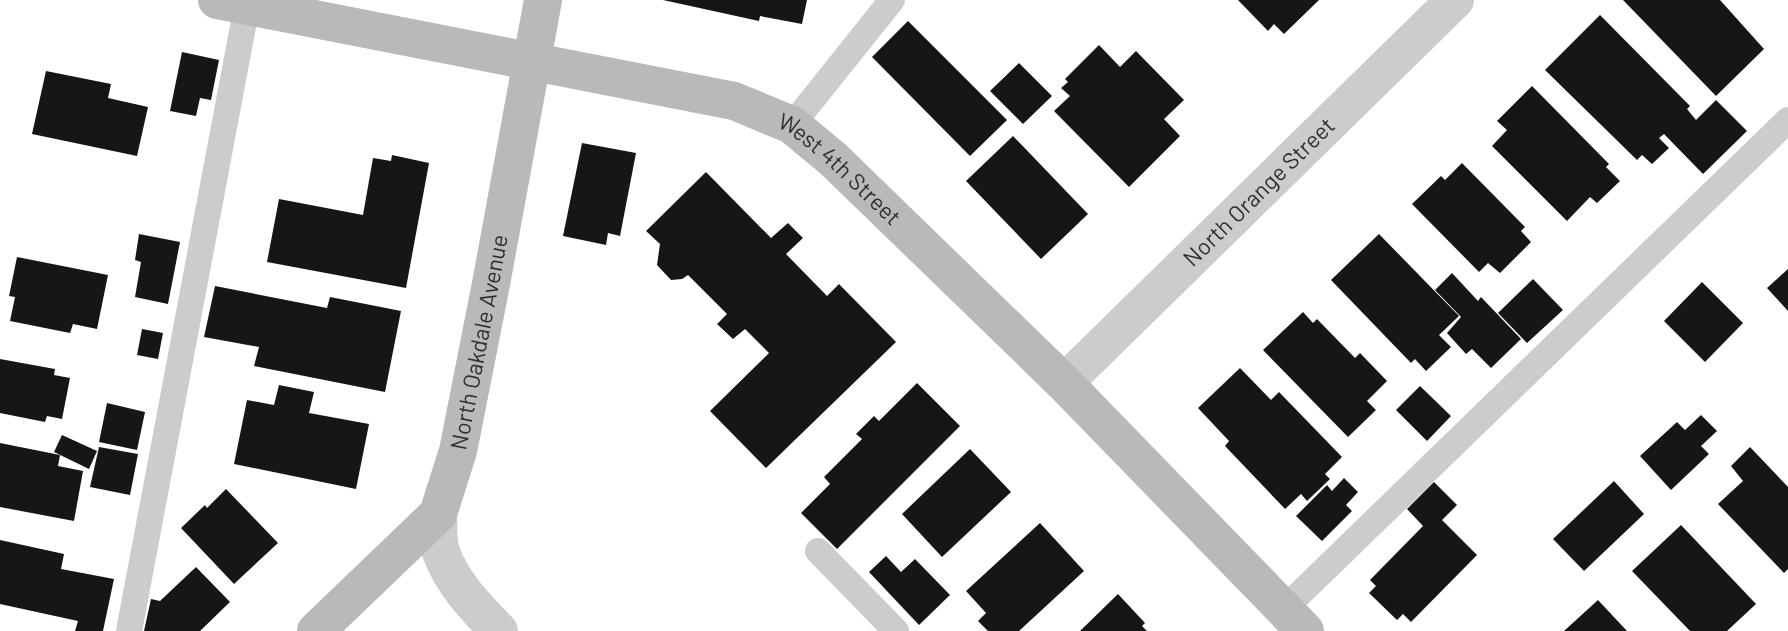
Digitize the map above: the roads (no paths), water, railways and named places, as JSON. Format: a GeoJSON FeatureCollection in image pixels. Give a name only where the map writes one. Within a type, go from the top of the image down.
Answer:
{"type":"FeatureCollection","features":[{"type":"Feature","properties":{"kind":"street","name":"North Oakdale Avenue"},"geometry":{"type":"LineString","coordinates":[[316,631],[438,514],[458,451],[543,0]]}},
{"type":"Feature","properties":{"kind":"street","name":"North Orange Street"},"geometry":{"type":"LineString","coordinates":[[1064,383],[1455,0]]}},
{"type":"Feature","properties":{"kind":"street","name":"West 4th Street"},"geometry":{"type":"LineString","coordinates":[[237,2],[734,101],[792,125],[833,159],[1064,383],[1295,620]]}},
{"type":"Feature","properties":{"kind":"street"},"geometry":{"type":"LineString","coordinates":[[438,514],[440,550],[450,570],[459,587],[499,631]]}},
{"type":"Feature","properties":{"kind":"lane"},"geometry":{"type":"LineString","coordinates":[[792,125],[892,0]]}},
{"type":"Feature","properties":{"kind":"lane"},"geometry":{"type":"LineString","coordinates":[[129,631],[237,2]]}},
{"type":"Feature","properties":{"kind":"lane"},"geometry":{"type":"LineString","coordinates":[[1295,620],[1788,120]]}},
{"type":"Feature","properties":{"kind":"lane"},"geometry":{"type":"LineString","coordinates":[[818,551],[896,631]]}}]}
